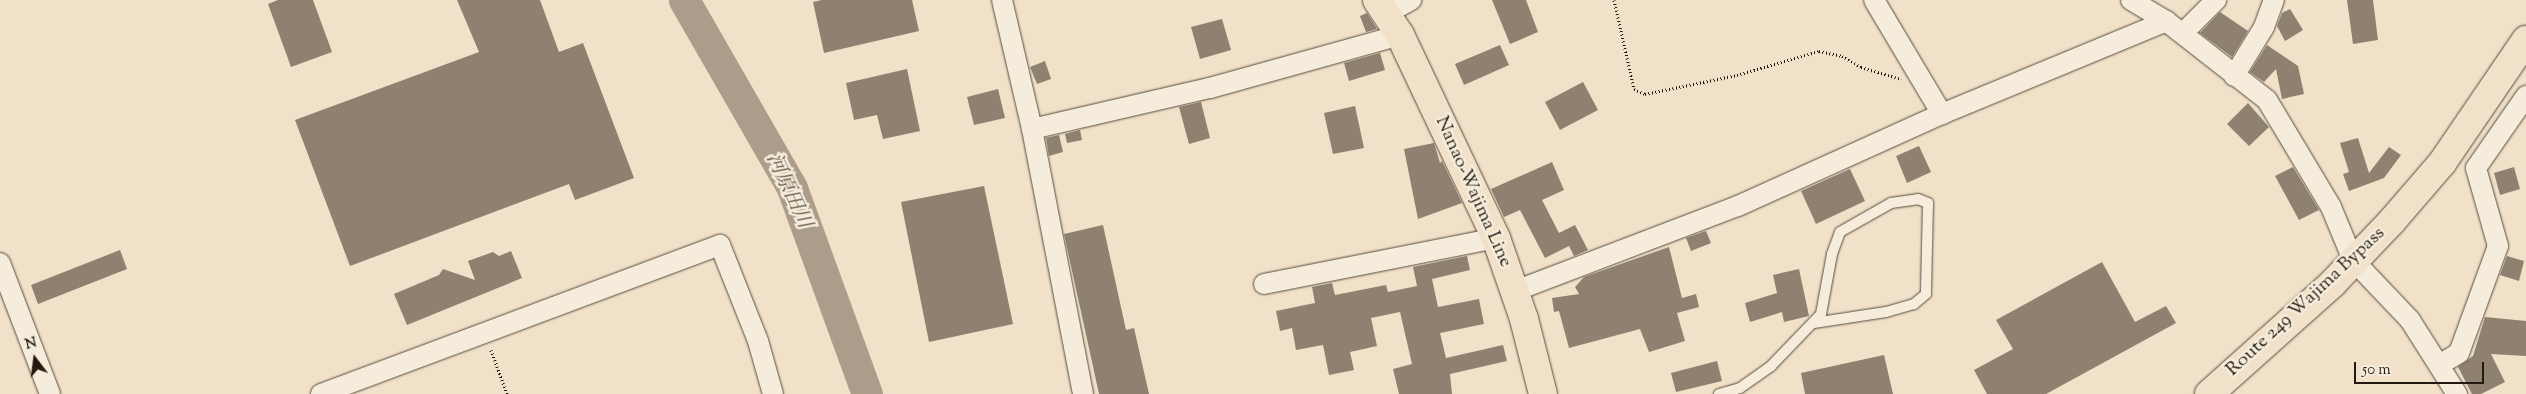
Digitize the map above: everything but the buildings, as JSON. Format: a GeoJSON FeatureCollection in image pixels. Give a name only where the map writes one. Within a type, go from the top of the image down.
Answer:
{"type":"FeatureCollection","features":[{"type":"Feature","properties":{"kind":"main road","name":"Nanao-Wajima Line"},"geometry":{"type":"LineString","coordinates":[[1388,16],[1496,238],[1515,291],[1543,394]]}},
{"type":"Feature","properties":{"kind":"main road","name":"Route 249 Wajima Bypass"},"geometry":{"type":"LineString","coordinates":[[2209,394],[2354,260],[2442,163],[2526,40]]}},
{"type":"Feature","properties":{"kind":"street"},"geometry":{"type":"LineString","coordinates":[[1002,0],[1032,129],[1083,394]]}},
{"type":"Feature","properties":{"kind":"street"},"geometry":{"type":"LineString","coordinates":[[1032,129],[1210,88],[1388,16],[1411,0]]}},
{"type":"Feature","properties":{"kind":"street"},"geometry":{"type":"LineString","coordinates":[[1874,0],[1942,114]]}},
{"type":"Feature","properties":{"kind":"street"},"geometry":{"type":"LineString","coordinates":[[2130,0],[2183,33],[2234,76],[2267,100],[2331,207],[2354,260],[2410,320],[2439,365],[2452,390]]}},
{"type":"Feature","properties":{"kind":"street"},"geometry":{"type":"LineString","coordinates":[[2183,33],[2216,0]]}},
{"type":"Feature","properties":{"kind":"street"},"geometry":{"type":"LineString","coordinates":[[2234,76],[2264,27],[2274,0]]}},
{"type":"Feature","properties":{"kind":"street"},"geometry":{"type":"LineString","coordinates":[[1515,291],[1738,206],[1942,114],[2166,21]]}},
{"type":"Feature","properties":{"kind":"street"},"geometry":{"type":"LineString","coordinates":[[2439,365],[2459,353],[2498,246],[2476,168],[2526,96]]}},
{"type":"Feature","properties":{"kind":"street"},"geometry":{"type":"LineString","coordinates":[[1264,284],[1496,238]]}},
{"type":"Feature","properties":{"kind":"street"},"geometry":{"type":"LineString","coordinates":[[321,394],[720,245],[758,341],[773,394]]}},
{"type":"Feature","properties":{"kind":"street"},"geometry":{"type":"LineString","coordinates":[[0,263],[50,394]]}},
{"type":"Feature","properties":{"kind":"lane"},"geometry":{"type":"LineString","coordinates":[[1720,394],[1740,388],[1771,366],[1822,314],[1832,254],[1840,232],[1891,204],[1918,199],[1928,203],[1926,294],[1914,304],[1886,312],[1814,323]]}},
{"type":"Feature","properties":{"kind":"path"},"geometry":{"type":"LineString","coordinates":[[1614,0],[1634,88],[1645,94],[1737,75],[1819,51],[1842,56],[1861,68],[1928,89]]}},
{"type":"Feature","properties":{"kind":"path"},"geometry":{"type":"LineString","coordinates":[[484,333],[507,394]]}},
{"type":"Feature","properties":{"kind":"waterway","name":"河原田川"},"geometry":{"type":"LineString","coordinates":[[684,0],[792,188],[867,394]]}}]}
